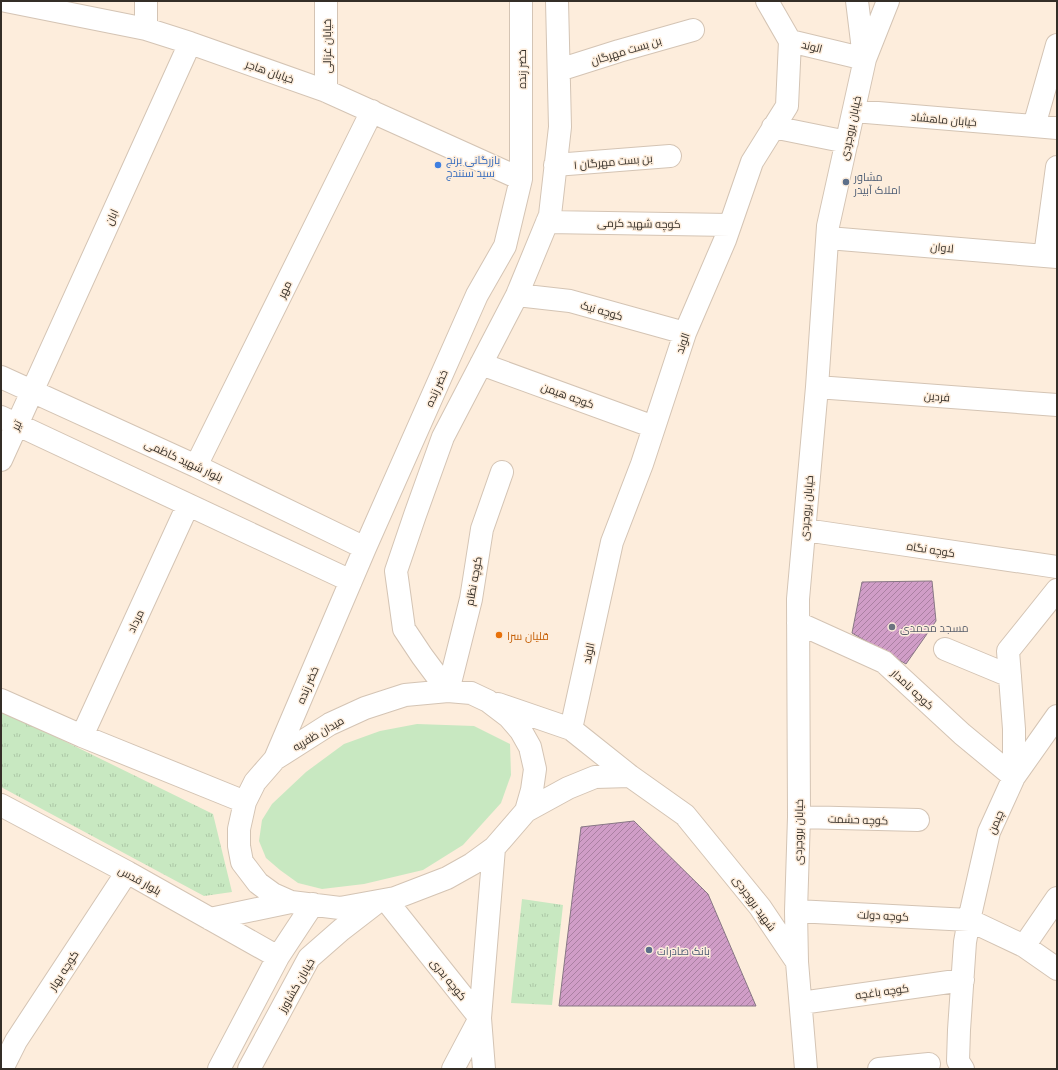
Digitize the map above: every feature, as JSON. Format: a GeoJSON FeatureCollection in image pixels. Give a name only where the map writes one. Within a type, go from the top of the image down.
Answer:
{"type":"FeatureCollection","features":[{"type":"Feature","properties":{"kind":"street","name":"خیابان هاجر"},"geometry":{"type":"LineString","coordinates":[[6,1],[146,28],[326,91],[521,179]]}},
{"type":"Feature","properties":{"kind":"street"},"geometry":{"type":"LineString","coordinates":[[146,1],[146,28]]}},
{"type":"Feature","properties":{"kind":"street","name":"خیابان غزالی"},"geometry":{"type":"LineString","coordinates":[[326,1],[326,91]]}},
{"type":"Feature","properties":{"kind":"street","name":"خضر زنده"},"geometry":{"type":"LineString","coordinates":[[276,759],[365,548],[477,295],[505,246],[521,179],[521,1]]}},
{"type":"Feature","properties":{"kind":"street"},"geometry":{"type":"LineString","coordinates":[[448,691],[404,629],[396,572],[443,437],[517,295],[550,215],[560,127],[557,1]]}},
{"type":"Feature","properties":{"kind":"street"},"geometry":{"type":"LineString","coordinates":[[767,1],[790,41]]}},
{"type":"Feature","properties":{"kind":"street","name":"خیابان بروجردی"},"geometry":{"type":"LineString","coordinates":[[857,1],[865,59]]}},
{"type":"Feature","properties":{"kind":"street","name":"خیابان بروجردی"},"geometry":{"type":"LineString","coordinates":[[797,962],[796,911],[799,817],[798,599],[817,387],[828,226],[865,59],[888,1]]}},
{"type":"Feature","properties":{"kind":"street","name":"بن بست مهرگان"},"geometry":{"type":"LineString","coordinates":[[559,70],[692,30]]}},
{"type":"Feature","properties":{"kind":"street","name":"الوند"},"geometry":{"type":"LineString","coordinates":[[571,729],[612,542],[654,427],[685,333],[730,225],[752,162],[787,106],[790,41],[865,59]]}},
{"type":"Feature","properties":{"kind":"street","name":"ابان"},"geometry":{"type":"LineString","coordinates":[[33,391],[190,44]]}},
{"type":"Feature","properties":{"kind":"street"},"geometry":{"type":"LineString","coordinates":[[1034,126],[1057,45]]}},
{"type":"Feature","properties":{"kind":"street","name":"مهر"},"geometry":{"type":"LineString","coordinates":[[196,466],[372,111]]}},
{"type":"Feature","properties":{"kind":"street","name":"خیابان ماهشاد"},"geometry":{"type":"LineString","coordinates":[[854,111],[1057,128]]}},
{"type":"Feature","properties":{"kind":"street"},"geometry":{"type":"LineString","coordinates":[[774,127],[847,142]]}},
{"type":"Feature","properties":{"kind":"street","name":"بن بست مهرگان ۱"},"geometry":{"type":"LineString","coordinates":[[556,165],[670,156]]}},
{"type":"Feature","properties":{"kind":"street"},"geometry":{"type":"LineString","coordinates":[[1051,256],[1057,167]]}},
{"type":"Feature","properties":{"kind":"street","name":"کوچه شهید کرمی"},"geometry":{"type":"LineString","coordinates":[[547,222],[730,225]]}},
{"type":"Feature","properties":{"kind":"street","name":"لاوان"},"geometry":{"type":"LineString","coordinates":[[828,238],[1051,256]]}},
{"type":"Feature","properties":{"kind":"street","name":"کوچه نیک"},"geometry":{"type":"LineString","coordinates":[[517,295],[570,301],[685,333]]}},
{"type":"Feature","properties":{"kind":"street","name":"کوچه هیمن"},"geometry":{"type":"LineString","coordinates":[[481,364],[654,427]]}},
{"type":"Feature","properties":{"kind":"street","name":"بلوار شهید کاظمی"},"geometry":{"type":"LineString","coordinates":[[1,377],[196,466],[365,548]]}},
{"type":"Feature","properties":{"kind":"street","name":"فردین"},"geometry":{"type":"LineString","coordinates":[[817,387],[1057,405]]}},
{"type":"Feature","properties":{"kind":"street","name":"تیر"},"geometry":{"type":"LineString","coordinates":[[1,460],[9,421],[33,391]]}},
{"type":"Feature","properties":{"kind":"street"},"geometry":{"type":"LineString","coordinates":[[9,421],[351,581]]}},
{"type":"Feature","properties":{"kind":"street","name":"کوچه نظام"},"geometry":{"type":"LineString","coordinates":[[448,691],[471,599],[482,528],[502,472]]}},
{"type":"Feature","properties":{"kind":"street","name":"مرداد"},"geometry":{"type":"LineString","coordinates":[[82,736],[188,505]]}},
{"type":"Feature","properties":{"kind":"street","name":"کوچه نگاه"},"geometry":{"type":"LineString","coordinates":[[804,530],[1057,567]]}},
{"type":"Feature","properties":{"kind":"street","name":"چیمن"},"geometry":{"type":"LineString","coordinates":[[963,1069],[958,1061],[965,942],[989,832],[1014,777],[1014,729],[1008,651],[1057,590]]}},
{"type":"Feature","properties":{"kind":"street","name":"کوچه نامدار"},"geometry":{"type":"LineString","coordinates":[[798,623],[884,662],[962,734],[1014,777]]}},
{"type":"Feature","properties":{"kind":"street"},"geometry":{"type":"LineString","coordinates":[[945,649],[1010,676]]}},
{"type":"Feature","properties":{"kind":"street","name":"میدان ظفریه"},"geometry":{"type":"LineString","coordinates":[[448,691],[471,693],[488,701],[509,717],[521,731],[530,747],[535,769],[532,790],[526,811],[494,848],[472,864],[447,878],[395,898],[340,908],[291,902],[273,894],[258,883],[242,862],[239,846],[239,829],[245,802],[255,782],[276,759],[330,724],[365,708],[405,695],[448,691]]}},
{"type":"Feature","properties":{"kind":"street"},"geometry":{"type":"LineString","coordinates":[[1,700],[82,736],[245,802]]}},
{"type":"Feature","properties":{"kind":"street","name":"شهید بروجردی"},"geometry":{"type":"LineString","coordinates":[[488,701],[571,729],[630,776],[685,815],[760,907],[797,962],[806,1069]]}},
{"type":"Feature","properties":{"kind":"street"},"geometry":{"type":"LineString","coordinates":[[1014,777],[1057,716]]}},
{"type":"Feature","properties":{"kind":"street"},"geometry":{"type":"LineString","coordinates":[[526,811],[568,788],[595,777],[630,776]]}},
{"type":"Feature","properties":{"kind":"street","name":"بلوار قدس"},"geometry":{"type":"LineString","coordinates":[[1,805],[127,872],[278,957]]}},
{"type":"Feature","properties":{"kind":"street","name":"کوچه حشمت"},"geometry":{"type":"LineString","coordinates":[[799,817],[918,820]]}},
{"type":"Feature","properties":{"kind":"street"},"geometry":{"type":"LineString","coordinates":[[484,1069],[480,1018],[494,848]]}},
{"type":"Feature","properties":{"kind":"street","name":"کوچه بهار"},"geometry":{"type":"LineString","coordinates":[[2,1069],[8,1037],[127,872]]}},
{"type":"Feature","properties":{"kind":"street"},"geometry":{"type":"LineString","coordinates":[[1024,946],[1057,898]]}},
{"type":"Feature","properties":{"kind":"street","name":"کوچه بدری"},"geometry":{"type":"LineString","coordinates":[[383,901],[480,1018]]}},
{"type":"Feature","properties":{"kind":"street","name":"خیابان کشاورز"},"geometry":{"type":"LineString","coordinates":[[249,1069],[309,958],[341,930],[383,901]]}},
{"type":"Feature","properties":{"kind":"street"},"geometry":{"type":"LineString","coordinates":[[210,919],[291,902]]}},
{"type":"Feature","properties":{"kind":"street"},"geometry":{"type":"LineString","coordinates":[[220,1069],[278,957],[313,904]]}},
{"type":"Feature","properties":{"kind":"street","name":"کوچه دولت"},"geometry":{"type":"LineString","coordinates":[[796,911],[969,920]]}},
{"type":"Feature","properties":{"kind":"street"},"geometry":{"type":"LineString","coordinates":[[969,920],[1024,946],[1057,969]]}},
{"type":"Feature","properties":{"kind":"street","name":"کوچه باغچه"},"geometry":{"type":"LineString","coordinates":[[801,1003],[963,980]]}},
{"type":"Feature","properties":{"kind":"street"},"geometry":{"type":"LineString","coordinates":[[453,1069],[480,1018]]}},
{"type":"Feature","properties":{"kind":"street"},"geometry":{"type":"LineString","coordinates":[[879,1069],[929,1064]]}},
{"type":"Feature","properties":{"kind":"green space"},"geometry":{"type":"Polygon","coordinates":[[[1,710],[213,814],[232,892],[204,896],[1,787],[1,710]]]}},
{"type":"Feature","properties":{"kind":"green space"},"geometry":{"type":"Polygon","coordinates":[[[417,724],[474,726],[510,744],[511,775],[501,803],[463,845],[423,870],[364,884],[322,889],[298,883],[266,858],[259,841],[262,820],[272,804],[306,772],[344,744],[380,731],[417,724]]]}},
{"type":"Feature","properties":{"kind":"green space"},"geometry":{"type":"Polygon","coordinates":[[[522,899],[563,905],[552,1005],[511,1003],[522,899]]]}},
{"type":"Feature","properties":{"kind":"building","name":"مسجد محمدی"},"geometry":{"type":"Polygon","coordinates":[[[932,581],[936,621],[906,664],[852,633],[862,582],[932,581]]]}},
{"type":"Feature","properties":{"kind":"building","name":"بانک صادرات"},"geometry":{"type":"Polygon","coordinates":[[[634,821],[708,894],[756,1006],[559,1006],[581,827],[634,821]]]}},
{"type":"Feature","properties":{"kind":"place","name":"بازرگانی برنج سید سنندج"},"geometry":{"type":"Point","coordinates":[438,165]}},
{"type":"Feature","properties":{"kind":"place","name":"مشاور املاک آبیدر"},"geometry":{"type":"Point","coordinates":[846,182]}},
{"type":"Feature","properties":{"kind":"place","name":"مسجد محمدی"},"geometry":{"type":"Point","coordinates":[892,627]}},
{"type":"Feature","properties":{"kind":"place","name":"قلیان سرا"},"geometry":{"type":"Point","coordinates":[499,635]}},
{"type":"Feature","properties":{"kind":"place","name":"بانک صادرات"},"geometry":{"type":"Point","coordinates":[649,950]}}]}
